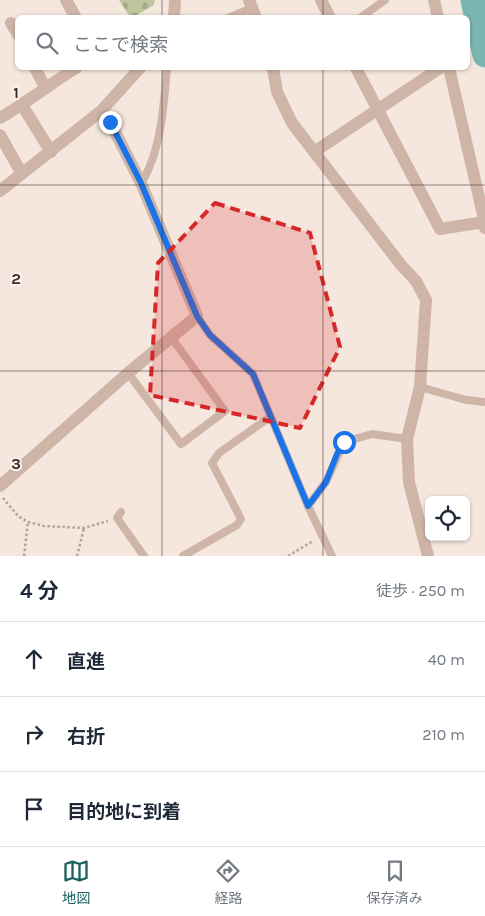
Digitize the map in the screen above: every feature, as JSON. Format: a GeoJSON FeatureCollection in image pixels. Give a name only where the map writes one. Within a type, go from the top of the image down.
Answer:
{"type":"FeatureCollection","features":[{"type":"Feature","properties":{"kind":"street"},"geometry":{"type":"LineString","coordinates":[[66,0],[74,15]]}},
{"type":"Feature","properties":{"kind":"street"},"geometry":{"type":"LineString","coordinates":[[174,15],[175,0]]}},
{"type":"Feature","properties":{"kind":"street"},"geometry":{"type":"LineString","coordinates":[[321,0],[328,15]]}},
{"type":"Feature","properties":{"kind":"street"},"geometry":{"type":"LineString","coordinates":[[434,0],[437,15]]}},
{"type":"Feature","properties":{"kind":"street"},"geometry":{"type":"LineString","coordinates":[[253,2],[255,15]]}},
{"type":"Feature","properties":{"kind":"street"},"geometry":{"type":"LineString","coordinates":[[10,22],[15,31]]}},
{"type":"Feature","properties":{"kind":"street"},"geometry":{"type":"LineString","coordinates":[[36,70],[45,87]]}},
{"type":"Feature","properties":{"kind":"street"},"geometry":{"type":"LineString","coordinates":[[0,118],[73,70]]}},
{"type":"Feature","properties":{"kind":"street"},"geometry":{"type":"LineString","coordinates":[[0,191],[101,111],[138,70]]}},
{"type":"Feature","properties":{"kind":"street"},"geometry":{"type":"LineString","coordinates":[[273,70],[277,92],[292,123],[401,265],[416,281],[426,300],[420,387],[407,440],[409,482],[428,556]]}},
{"type":"Feature","properties":{"kind":"street"},"geometry":{"type":"LineString","coordinates":[[357,70],[440,229],[484,225],[484,218],[449,70]]}},
{"type":"Feature","properties":{"kind":"street"},"geometry":{"type":"LineString","coordinates":[[314,152],[437,70]]}},
{"type":"Feature","properties":{"kind":"street"},"geometry":{"type":"LineString","coordinates":[[22,105],[51,152]]}},
{"type":"Feature","properties":{"kind":"street"},"geometry":{"type":"LineString","coordinates":[[0,486],[128,373],[197,316],[141,183],[110,122]]}},
{"type":"Feature","properties":{"kind":"street"},"geometry":{"type":"LineString","coordinates":[[0,135],[22,174]]}},
{"type":"Feature","properties":{"kind":"lane"},"geometry":{"type":"LineString","coordinates":[[364,15],[386,0]]}},
{"type":"Feature","properties":{"kind":"lane"},"geometry":{"type":"LineString","coordinates":[[235,15],[247,10],[253,2]]}},
{"type":"Feature","properties":{"kind":"lane"},"geometry":{"type":"LineString","coordinates":[[141,183],[147,173],[160,132],[167,70]]}},
{"type":"Feature","properties":{"kind":"lane"},"geometry":{"type":"LineString","coordinates":[[197,316],[210,335],[253,374],[308,506],[332,556]]}},
{"type":"Feature","properties":{"kind":"lane"},"geometry":{"type":"LineString","coordinates":[[128,373],[181,444],[225,411],[171,337]]}},
{"type":"Feature","properties":{"kind":"lane"},"geometry":{"type":"LineString","coordinates":[[420,387],[466,400],[485,402]]}},
{"type":"Feature","properties":{"kind":"lane"},"geometry":{"type":"LineString","coordinates":[[183,556],[237,525],[241,519],[212,463],[219,454],[270,416]]}},
{"type":"Feature","properties":{"kind":"lane"},"geometry":{"type":"LineString","coordinates":[[308,506],[326,482],[344,442],[372,434],[407,440]]}},
{"type":"Feature","properties":{"kind":"lane"},"geometry":{"type":"LineString","coordinates":[[119,515],[144,556]]}},
{"type":"Feature","properties":{"kind":"path"},"geometry":{"type":"LineString","coordinates":[[0,493],[18,516],[28,522],[44,526],[84,528],[119,515]]}},
{"type":"Feature","properties":{"kind":"path"},"geometry":{"type":"LineString","coordinates":[[24,556],[28,522]]}},
{"type":"Feature","properties":{"kind":"path"},"geometry":{"type":"LineString","coordinates":[[77,556],[84,528]]}},
{"type":"Feature","properties":{"kind":"path"},"geometry":{"type":"LineString","coordinates":[[288,556],[322,535]]}},
{"type":"Feature","properties":{"kind":"highlighted area"},"geometry":{"type":"Polygon","coordinates":[[[215,203],[310,233],[340,347],[300,428],[150,395],[158,263],[215,203]]]}},
{"type":"Feature","properties":{"kind":"green space"},"geometry":{"type":"Polygon","coordinates":[[[119,0],[155,0],[154,5],[137,15],[129,15],[119,0]]]}},
{"type":"Feature","properties":{"kind":"waterway"},"geometry":{"type":"LineString","coordinates":[[473,0],[485,55]]}},
{"type":"Feature","properties":{"kind":"route"},"geometry":{"type":"LineString","coordinates":[[110,122],[141,183],[197,316],[210,335],[253,374],[308,506],[326,482],[344,442]]}}]}
